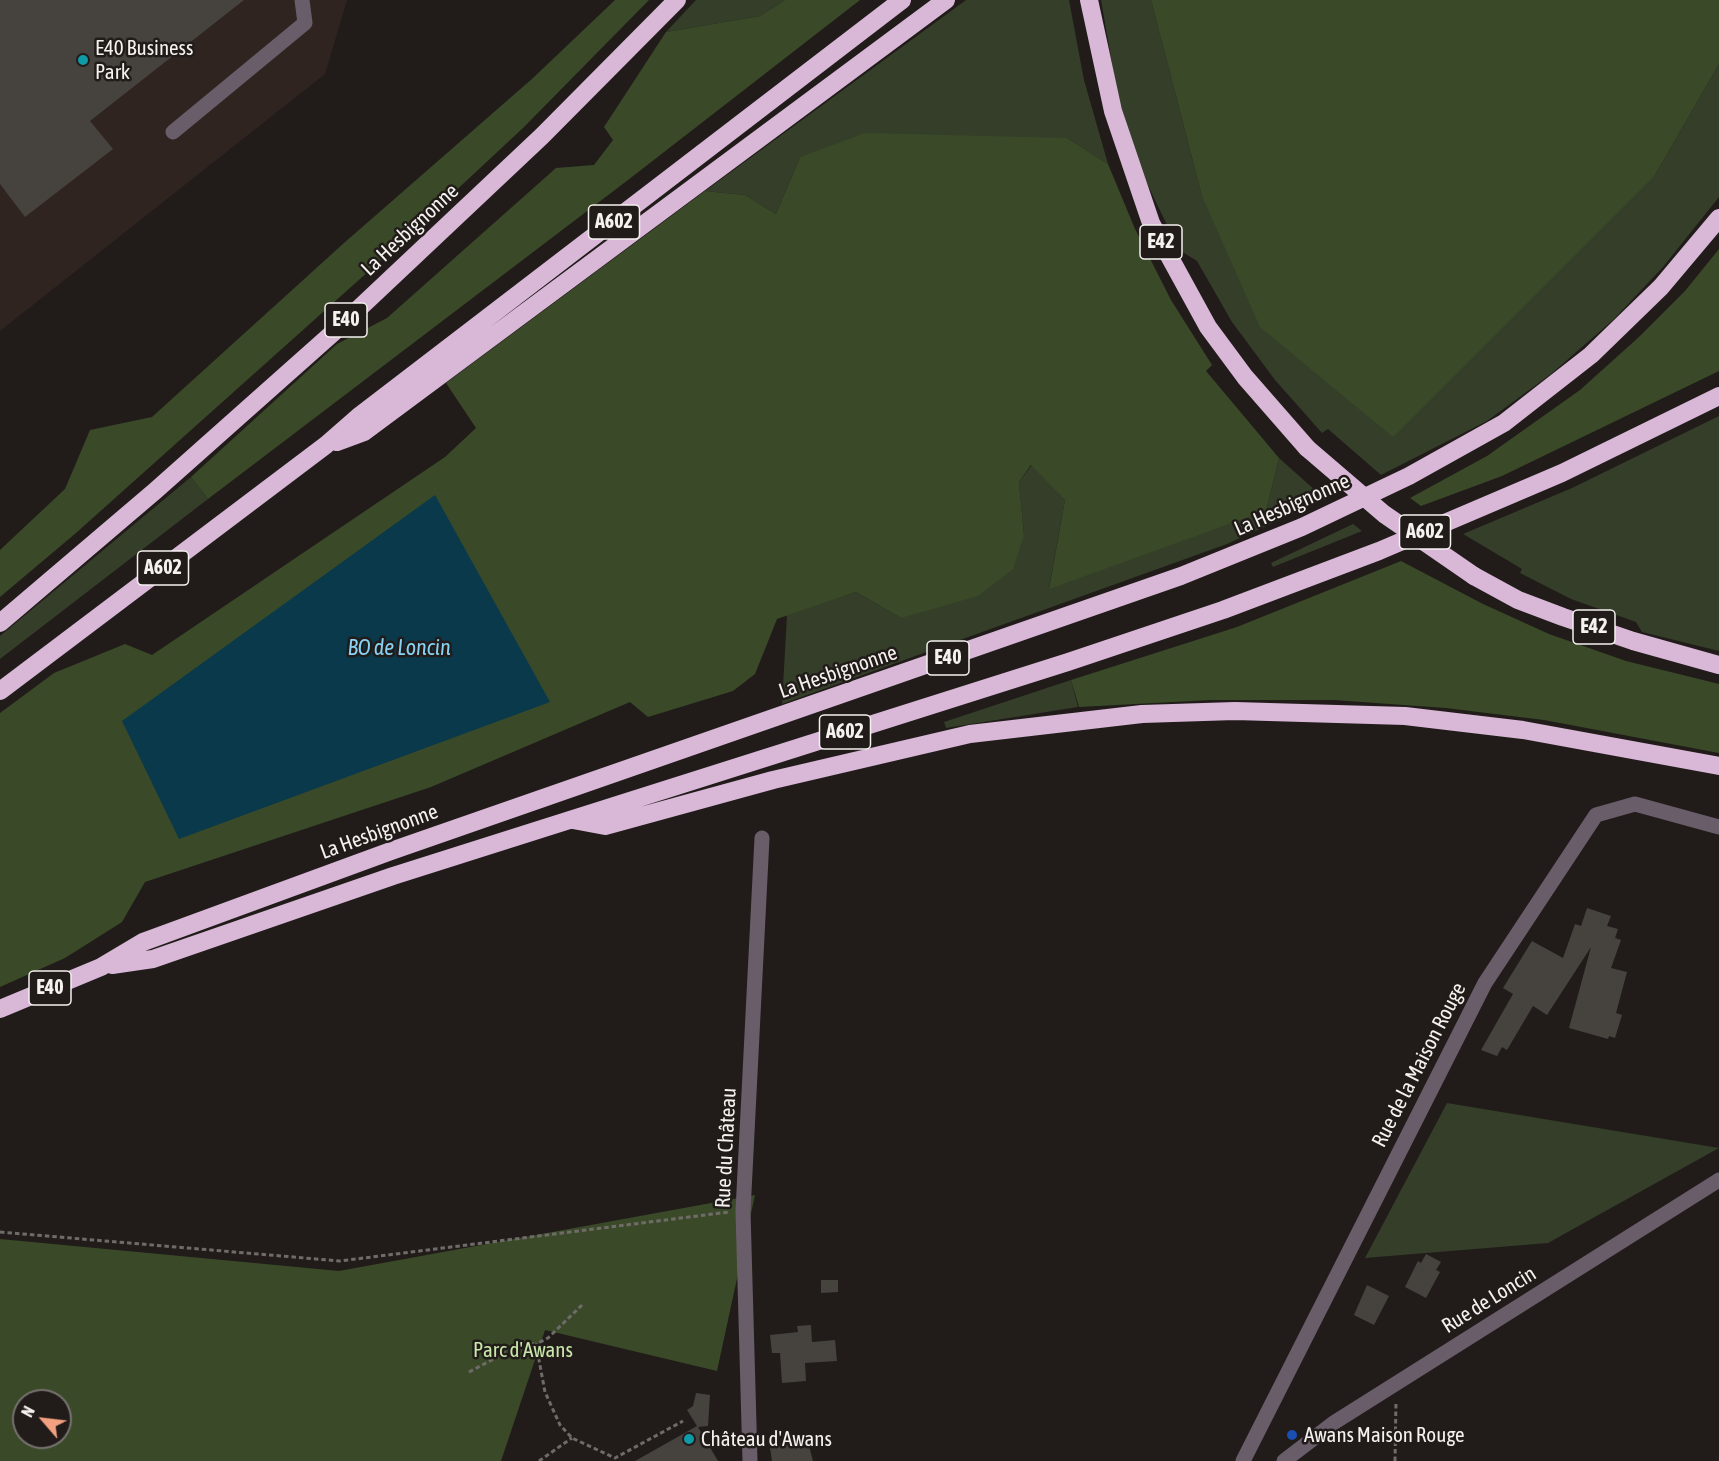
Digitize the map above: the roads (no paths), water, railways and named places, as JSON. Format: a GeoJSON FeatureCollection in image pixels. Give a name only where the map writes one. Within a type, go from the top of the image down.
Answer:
{"type":"FeatureCollection","features":[{"type":"Feature","properties":{"kind":"highway","name":"La Hesbignonne"},"geometry":{"type":"LineString","coordinates":[[0,623],[155,491],[334,331],[542,136],[677,0]]}},
{"type":"Feature","properties":{"kind":"highway","name":"A602"},"geometry":{"type":"LineString","coordinates":[[0,691],[326,445],[358,417],[902,0]]}},
{"type":"Feature","properties":{"kind":"highway"},"geometry":{"type":"LineString","coordinates":[[326,445],[364,432],[946,0]]}},
{"type":"Feature","properties":{"kind":"highway","name":"E42"},"geometry":{"type":"LineString","coordinates":[[1089,0],[1113,111],[1151,223],[1208,327],[1245,377],[1306,448],[1384,514],[1474,576],[1518,600],[1633,641],[1719,665]]}},
{"type":"Feature","properties":{"kind":"highway","name":"La Hesbignonne"},"geometry":{"type":"LineString","coordinates":[[0,1009],[101,967],[143,942],[391,851],[1181,576],[1302,527],[1409,477],[1504,423],[1591,355],[1661,287],[1719,218]]}},
{"type":"Feature","properties":{"kind":"highway","name":"A602"},"geometry":{"type":"LineString","coordinates":[[569,820],[1025,676],[1223,610],[1378,551],[1562,473],[1719,396]]}},
{"type":"Feature","properties":{"kind":"highway"},"geometry":{"type":"LineString","coordinates":[[101,967],[153,958],[393,876],[569,820],[605,826],[783,777],[970,734],[1142,714],[1235,711],[1405,716],[1523,730],[1719,766]]}},
{"type":"Feature","properties":{"kind":"street"},"geometry":{"type":"LineString","coordinates":[[173,132],[305,22],[302,0]]}},
{"type":"Feature","properties":{"kind":"street","name":"Rue de la Maison Rouge"},"geometry":{"type":"LineString","coordinates":[[1243,1461],[1485,983],[1596,814],[1635,804],[1719,827]]}},
{"type":"Feature","properties":{"kind":"street","name":"Rue du Château"},"geometry":{"type":"LineString","coordinates":[[750,1461],[743,1211],[762,838]]}},
{"type":"Feature","properties":{"kind":"street","name":"Rue de Loncin"},"geometry":{"type":"LineString","coordinates":[[1284,1461],[1335,1422],[1719,1180]]}},
{"type":"Feature","properties":{"kind":"water","name":"BO de Loncin"},"geometry":{"type":"Polygon","coordinates":[[[435,495],[550,702],[179,839],[122,721],[435,495]]]}},
{"type":"Feature","properties":{"kind":"place","name":"E40 Business Park"},"geometry":{"type":"Point","coordinates":[83,60]}},
{"type":"Feature","properties":{"kind":"place","name":"Awans Maison Rouge"},"geometry":{"type":"Point","coordinates":[1292,1435]}},
{"type":"Feature","properties":{"kind":"place","name":"Château d'Awans"},"geometry":{"type":"Point","coordinates":[689,1439]}},
{"type":"Feature","properties":{"kind":"park label","name":"Parc d'Awans"},"geometry":{"type":"Point","coordinates":[523,1350]}}]}
